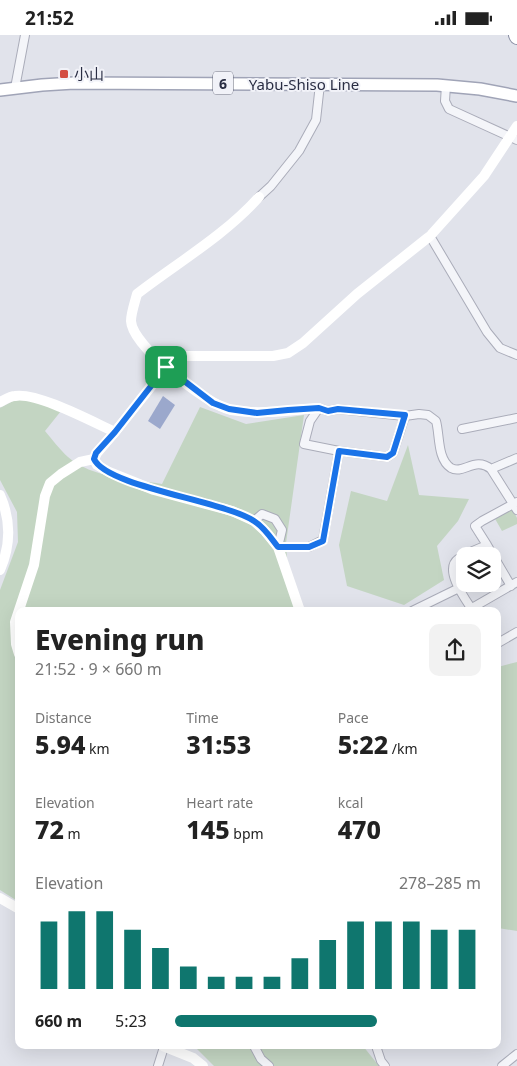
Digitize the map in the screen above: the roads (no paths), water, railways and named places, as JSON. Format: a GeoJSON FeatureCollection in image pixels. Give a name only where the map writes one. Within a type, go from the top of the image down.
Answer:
{"type":"FeatureCollection","features":[{"type":"Feature","properties":{"kind":"main road","name":"Yabu-Shiso Line"},"geometry":{"type":"LineString","coordinates":[[0,90],[93,83],[446,85],[517,96]]}},
{"type":"Feature","properties":{"kind":"street"},"geometry":{"type":"LineString","coordinates":[[15,88],[25,35]]}},
{"type":"Feature","properties":{"kind":"street"},"geometry":{"type":"LineString","coordinates":[[320,84],[316,120],[299,151],[271,186],[248,209],[207,243],[136,294],[131,321],[134,331],[141,341],[166,367],[213,403],[229,409],[257,413],[319,408],[328,411],[338,409],[405,415],[428,415],[436,421],[441,454],[451,468],[457,470],[476,463],[485,465],[491,469],[516,505],[476,526],[514,584],[477,607]]}},
{"type":"Feature","properties":{"kind":"street"},"geometry":{"type":"LineString","coordinates":[[446,85],[445,101],[449,109],[514,138]]}},
{"type":"Feature","properties":{"kind":"street"},"geometry":{"type":"LineString","coordinates":[[299,607],[278,547],[254,521],[232,511],[154,490],[128,480],[97,465],[94,459],[96,453],[166,367],[184,356],[273,356],[288,353],[303,343],[357,294],[430,235],[484,176],[514,138],[517,126]]}},
{"type":"Feature","properties":{"kind":"street"},"geometry":{"type":"LineString","coordinates":[[430,235],[487,332],[500,348],[517,355]]}},
{"type":"Feature","properties":{"kind":"street"},"geometry":{"type":"LineString","coordinates":[[0,402],[14,395],[33,397],[115,432]]}},
{"type":"Feature","properties":{"kind":"street"},"geometry":{"type":"LineString","coordinates":[[319,408],[310,421],[304,444],[387,457],[393,453],[405,415]]}},
{"type":"Feature","properties":{"kind":"street"},"geometry":{"type":"LineString","coordinates":[[462,429],[517,418]]}},
{"type":"Feature","properties":{"kind":"street"},"geometry":{"type":"LineString","coordinates":[[278,547],[309,547],[323,541],[339,451]]}},
{"type":"Feature","properties":{"kind":"street"},"geometry":{"type":"LineString","coordinates":[[491,469],[517,458]]}},
{"type":"Feature","properties":{"kind":"street"},"geometry":{"type":"LineString","coordinates":[[20,607],[34,565],[45,496],[50,483],[61,473],[80,462],[94,459]]}},
{"type":"Feature","properties":{"kind":"street"},"geometry":{"type":"LineString","coordinates":[[0,495],[6,508],[9,524],[9,541],[0,570]]}},
{"type":"Feature","properties":{"kind":"street"},"geometry":{"type":"LineString","coordinates":[[254,521],[262,514],[275,519],[282,530],[278,547]]}},
{"type":"Feature","properties":{"kind":"street"},"geometry":{"type":"LineString","coordinates":[[483,547],[487,545]]}},
{"type":"Feature","properties":{"kind":"street"},"geometry":{"type":"LineString","coordinates":[[456,561],[453,567],[456,582]]}},
{"type":"Feature","properties":{"kind":"street"},"geometry":{"type":"LineString","coordinates":[[420,607],[456,589]]}},
{"type":"Feature","properties":{"kind":"street"},"geometry":{"type":"LineString","coordinates":[[461,592],[470,607]]}},
{"type":"Feature","properties":{"kind":"street"},"geometry":{"type":"LineString","coordinates":[[501,641],[517,632]]}},
{"type":"Feature","properties":{"kind":"street"},"geometry":{"type":"LineString","coordinates":[[0,898],[15,907]]}},
{"type":"Feature","properties":{"kind":"street"},"geometry":{"type":"LineString","coordinates":[[158,1066],[163,1049]]}},
{"type":"Feature","properties":{"kind":"street"},"geometry":{"type":"LineString","coordinates":[[169,1049],[193,1058],[204,1066]]}},
{"type":"Feature","properties":{"kind":"street"},"geometry":{"type":"LineString","coordinates":[[256,1049],[261,1059],[269,1066]]}},
{"type":"Feature","properties":{"kind":"street"},"geometry":{"type":"LineString","coordinates":[[377,1049],[381,1061],[386,1066]]}},
{"type":"Feature","properties":{"kind":"street"},"geometry":{"type":"LineString","coordinates":[[502,1066],[517,1054]]}},
{"type":"Feature","properties":{"kind":"water"},"geometry":{"type":"Polygon","coordinates":[[[163,396],[175,405],[160,429],[148,421],[163,396]]]}},
{"type":"Feature","properties":{"kind":"place","name":"小山"},"geometry":{"type":"Point","coordinates":[64,74]}}]}
